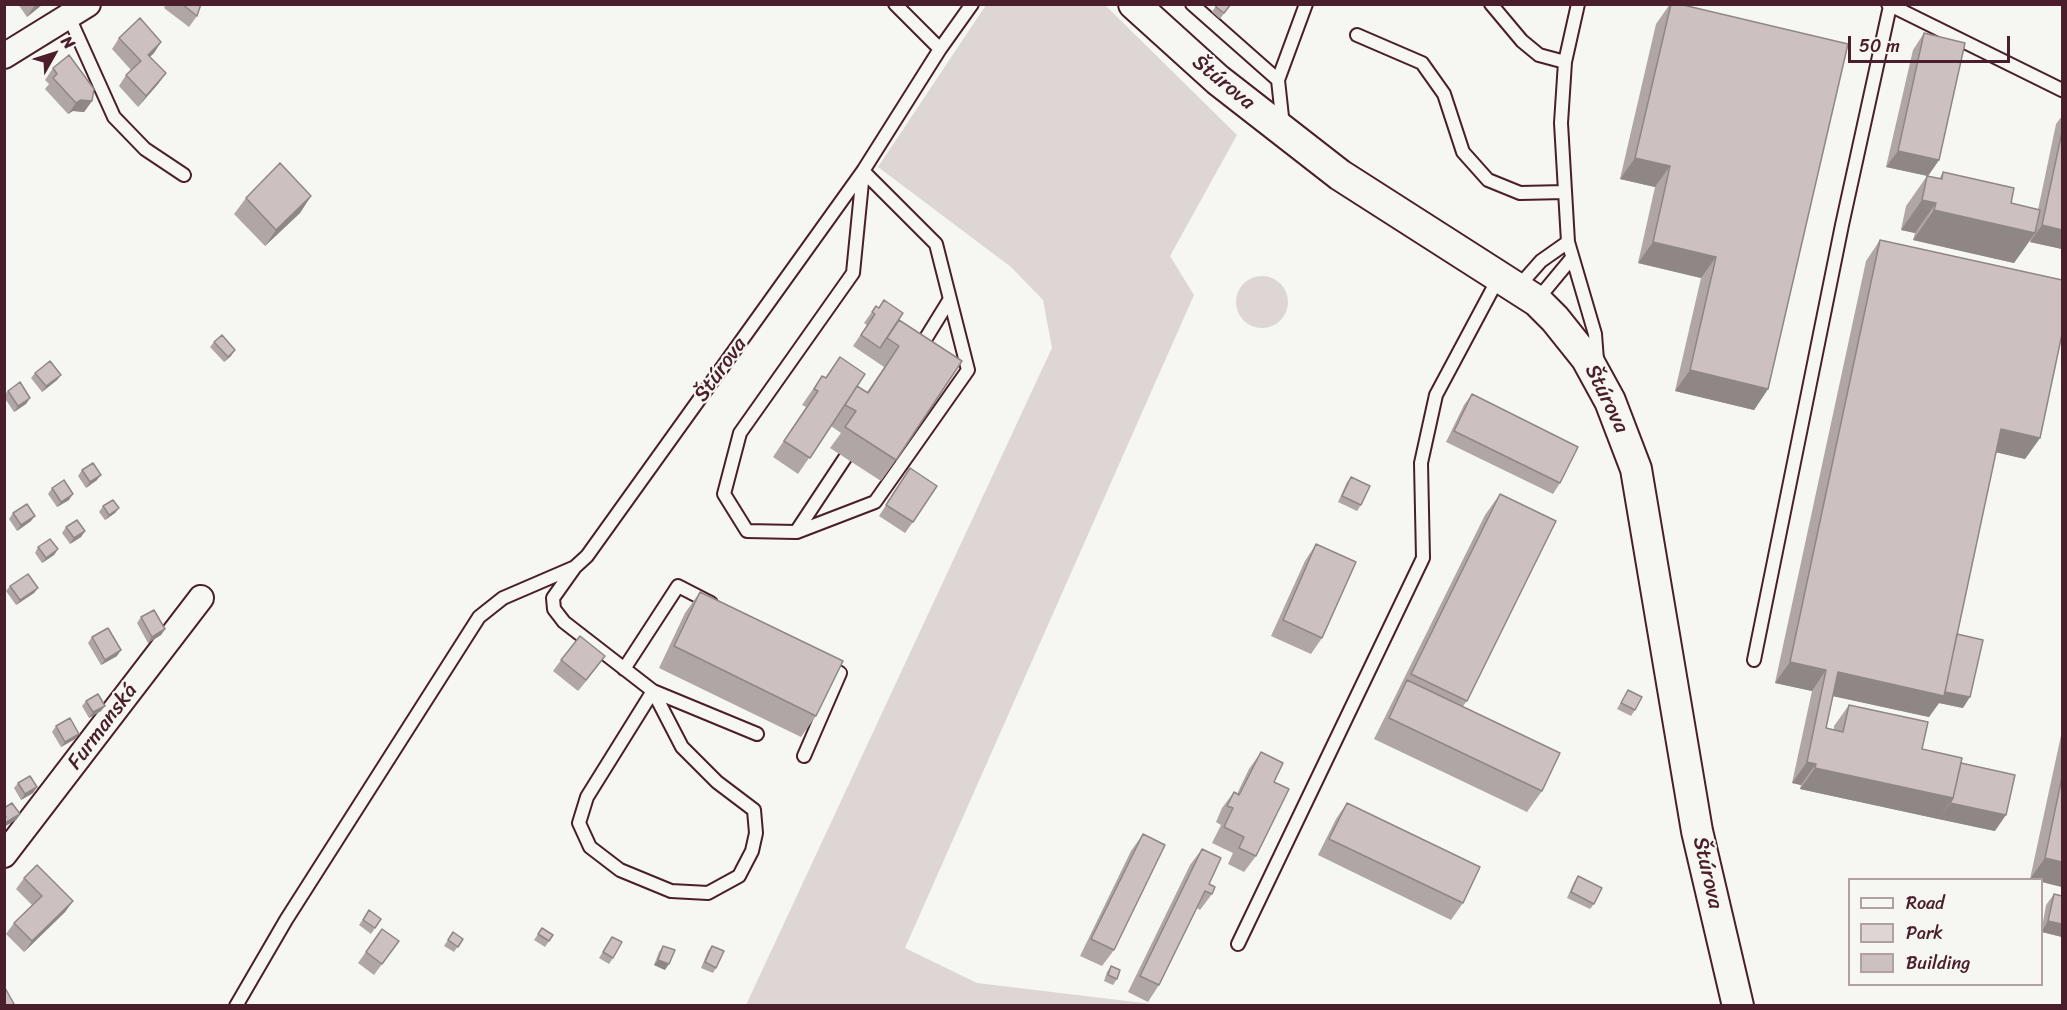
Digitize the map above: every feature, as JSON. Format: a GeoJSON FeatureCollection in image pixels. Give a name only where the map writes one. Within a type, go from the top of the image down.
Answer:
{"type":"FeatureCollection","features":[{"type":"Feature","properties":{"kind":"street","name":"Štúrova"},"geometry":{"type":"LineString","coordinates":[[1134,4],[1173,42],[1284,133],[1388,208],[1518,288],[1572,339],[1598,378],[1617,416],[1636,469],[1697,831],[1738,1005]]}},
{"type":"Feature","properties":{"kind":"street"},"geometry":{"type":"LineString","coordinates":[[4,56],[78,11]]}},
{"type":"Feature","properties":{"kind":"street","name":"Furmanská"},"geometry":{"type":"LineString","coordinates":[[4,855],[201,598]]}},
{"type":"Feature","properties":{"kind":"lane"},"geometry":{"type":"LineString","coordinates":[[895,4],[940,49]]}},
{"type":"Feature","properties":{"kind":"lane","name":"Štúrova"},"geometry":{"type":"LineString","coordinates":[[653,691],[564,622],[554,609],[553,598],[575,567],[587,556],[863,171],[940,49],[972,4]]}},
{"type":"Feature","properties":{"kind":"lane"},"geometry":{"type":"LineString","coordinates":[[1192,4],[1278,80]]}},
{"type":"Feature","properties":{"kind":"lane"},"geometry":{"type":"LineString","coordinates":[[1284,133],[1278,80],[1306,4]]}},
{"type":"Feature","properties":{"kind":"lane"},"geometry":{"type":"LineString","coordinates":[[1491,4],[1522,41],[1539,54],[1565,62]]}},
{"type":"Feature","properties":{"kind":"lane"},"geometry":{"type":"LineString","coordinates":[[1578,4],[1565,62],[1562,123],[1565,192],[1571,259],[1595,334],[1598,378]]}},
{"type":"Feature","properties":{"kind":"lane"},"geometry":{"type":"LineString","coordinates":[[1754,660],[1889,5],[2062,90]]}},
{"type":"Feature","properties":{"kind":"lane"},"geometry":{"type":"LineString","coordinates":[[78,11],[114,117],[145,149],[184,175]]}},
{"type":"Feature","properties":{"kind":"lane"},"geometry":{"type":"LineString","coordinates":[[1357,35],[1422,63],[1444,94],[1463,152],[1488,180],[1520,193],[1565,192]]}},
{"type":"Feature","properties":{"kind":"lane"},"geometry":{"type":"LineString","coordinates":[[796,532],[875,502],[968,370],[936,244],[863,171]]}},
{"type":"Feature","properties":{"kind":"lane","name":"Štúrova"},"geometry":{"type":"LineString","coordinates":[[796,532],[747,531],[724,494],[740,433],[853,273],[863,171]]}},
{"type":"Feature","properties":{"kind":"lane"},"geometry":{"type":"LineString","coordinates":[[1238,944],[1423,558],[1421,463],[1436,395],[1541,261],[1568,242]]}},
{"type":"Feature","properties":{"kind":"lane"},"geometry":{"type":"LineString","coordinates":[[1518,288],[1571,259]]}},
{"type":"Feature","properties":{"kind":"lane"},"geometry":{"type":"LineString","coordinates":[[912,359],[950,299]]}},
{"type":"Feature","properties":{"kind":"lane"},"geometry":{"type":"LineString","coordinates":[[796,532],[845,458]]}},
{"type":"Feature","properties":{"kind":"lane"},"geometry":{"type":"LineString","coordinates":[[236,1005],[286,920],[479,617],[503,598],[575,567]]}},
{"type":"Feature","properties":{"kind":"lane"},"geometry":{"type":"LineString","coordinates":[[624,669],[678,586],[718,607]]}},
{"type":"Feature","properties":{"kind":"lane"},"geometry":{"type":"LineString","coordinates":[[804,756],[840,672],[810,656]]}},
{"type":"Feature","properties":{"kind":"lane"},"geometry":{"type":"LineString","coordinates":[[653,691],[682,747],[717,782],[754,810],[756,833],[752,851],[739,876],[708,893],[671,891],[620,870],[590,846],[579,822],[587,797],[653,691]]}},
{"type":"Feature","properties":{"kind":"lane"},"geometry":{"type":"LineString","coordinates":[[653,691],[757,734]]}},
{"type":"Feature","properties":{"kind":"green space"},"geometry":{"type":"Polygon","coordinates":[[[986,5],[1105,5],[1237,135],[1170,256],[1194,295],[905,948],[977,983],[1160,1005],[746,1005],[1052,348],[1043,300],[1011,267],[878,167],[986,5]]]}},
{"type":"Feature","properties":{"kind":"green space"},"geometry":{"type":"Polygon","coordinates":[[[1262,276],[1276,280],[1284,288],[1288,302],[1284,316],[1276,324],[1262,328],[1248,324],[1240,316],[1236,302],[1240,288],[1248,280],[1262,276]]]}},
{"type":"Feature","properties":{"kind":"building"},"geometry":{"type":"Polygon","coordinates":[[[182,4],[201,4],[197,16],[182,4]]]}},
{"type":"Feature","properties":{"kind":"building"},"geometry":{"type":"Polygon","coordinates":[[[1217,4],[1231,4],[1224,13],[1216,7],[1217,4]]]}},
{"type":"Feature","properties":{"kind":"building"},"geometry":{"type":"Polygon","coordinates":[[[1671,4],[1848,44],[1768,389],[1690,370],[1716,257],[1653,242],[1670,166],[1635,158],[1671,4]]]}},
{"type":"Feature","properties":{"kind":"building"},"geometry":{"type":"Polygon","coordinates":[[[140,18],[161,42],[148,55],[166,73],[146,96],[126,75],[141,61],[119,38],[140,18]]]}},
{"type":"Feature","properties":{"kind":"building"},"geometry":{"type":"Polygon","coordinates":[[[1924,33],[1965,43],[1939,160],[1898,151],[1924,33]]]}},
{"type":"Feature","properties":{"kind":"building"},"geometry":{"type":"Polygon","coordinates":[[[69,55],[94,89],[92,101],[81,100],[76,103],[53,78],[57,74],[53,68],[69,55]]]}},
{"type":"Feature","properties":{"kind":"building"},"geometry":{"type":"Polygon","coordinates":[[[2062,132],[2062,230],[2042,225],[2062,132]]]}},
{"type":"Feature","properties":{"kind":"building"},"geometry":{"type":"Polygon","coordinates":[[[280,163],[311,196],[276,230],[246,198],[280,163]]]}},
{"type":"Feature","properties":{"kind":"building"},"geometry":{"type":"Polygon","coordinates":[[[1943,172],[2014,188],[2011,203],[2040,210],[2035,233],[1934,210],[1936,203],[1922,200],[1927,176],[1942,179],[1943,172]]]}},
{"type":"Feature","properties":{"kind":"building"},"geometry":{"type":"Polygon","coordinates":[[[1880,240],[2062,280],[2062,334],[2040,438],[2001,429],[1944,696],[1838,672],[1826,728],[1843,732],[1849,705],[1928,722],[1922,749],[1962,758],[1953,798],[1815,768],[1816,764],[1807,762],[1826,670],[1790,662],[1880,240]]]}},
{"type":"Feature","properties":{"kind":"building"},"geometry":{"type":"Polygon","coordinates":[[[884,300],[903,313],[880,348],[861,335],[875,314],[872,312],[876,306],[879,308],[884,300]]]}},
{"type":"Feature","properties":{"kind":"building"},"geometry":{"type":"Polygon","coordinates":[[[899,320],[962,361],[896,460],[845,427],[856,411],[845,405],[857,386],[868,393],[899,346],[887,338],[899,320]]]}},
{"type":"Feature","properties":{"kind":"building"},"geometry":{"type":"Polygon","coordinates":[[[222,335],[235,350],[228,357],[214,342],[222,335]]]}},
{"type":"Feature","properties":{"kind":"building"},"geometry":{"type":"Polygon","coordinates":[[[840,357],[865,374],[810,458],[784,441],[818,391],[814,389],[822,376],[826,378],[840,357]]]}},
{"type":"Feature","properties":{"kind":"building"},"geometry":{"type":"Polygon","coordinates":[[[50,361],[61,375],[46,386],[35,373],[50,361]]]}},
{"type":"Feature","properties":{"kind":"building"},"geometry":{"type":"Polygon","coordinates":[[[20,382],[30,398],[18,406],[8,391],[20,382]]]}},
{"type":"Feature","properties":{"kind":"building"},"geometry":{"type":"Polygon","coordinates":[[[1472,394],[1578,447],[1560,483],[1454,431],[1472,394]]]}},
{"type":"Feature","properties":{"kind":"building"},"geometry":{"type":"Polygon","coordinates":[[[93,463],[101,475],[90,482],[82,470],[93,463]]]}},
{"type":"Feature","properties":{"kind":"building"},"geometry":{"type":"Polygon","coordinates":[[[910,468],[937,486],[913,522],[886,505],[910,468]]]}},
{"type":"Feature","properties":{"kind":"building"},"geometry":{"type":"Polygon","coordinates":[[[1351,477],[1370,486],[1361,505],[1342,496],[1351,477]]]}},
{"type":"Feature","properties":{"kind":"building"},"geometry":{"type":"Polygon","coordinates":[[[64,480],[73,494],[61,502],[52,488],[64,480]]]}},
{"type":"Feature","properties":{"kind":"building"},"geometry":{"type":"Polygon","coordinates":[[[1500,494],[1556,521],[1467,701],[1411,674],[1500,494]]]}},
{"type":"Feature","properties":{"kind":"building"},"geometry":{"type":"Polygon","coordinates":[[[113,500],[119,508],[109,515],[103,506],[113,500]]]}},
{"type":"Feature","properties":{"kind":"building"},"geometry":{"type":"Polygon","coordinates":[[[27,504],[35,516],[21,525],[13,513],[27,504]]]}},
{"type":"Feature","properties":{"kind":"building"},"geometry":{"type":"Polygon","coordinates":[[[77,520],[85,531],[74,538],[66,527],[77,520]]]}},
{"type":"Feature","properties":{"kind":"building"},"geometry":{"type":"Polygon","coordinates":[[[50,539],[58,549],[46,558],[38,547],[50,539]]]}},
{"type":"Feature","properties":{"kind":"building"},"geometry":{"type":"Polygon","coordinates":[[[1316,544],[1356,562],[1322,638],[1283,620],[1316,544]]]}},
{"type":"Feature","properties":{"kind":"building"},"geometry":{"type":"Polygon","coordinates":[[[28,574],[38,588],[20,600],[10,586],[28,574]]]}},
{"type":"Feature","properties":{"kind":"building"},"geometry":{"type":"Polygon","coordinates":[[[700,592],[843,661],[816,716],[674,646],[700,592]]]}},
{"type":"Feature","properties":{"kind":"building"},"geometry":{"type":"Polygon","coordinates":[[[154,610],[165,629],[152,637],[141,617],[154,610]]]}},
{"type":"Feature","properties":{"kind":"building"},"geometry":{"type":"Polygon","coordinates":[[[108,628],[121,650],[105,660],[92,637],[108,628]]]}},
{"type":"Feature","properties":{"kind":"building"},"geometry":{"type":"Polygon","coordinates":[[[1957,634],[1983,640],[1970,697],[1945,692],[1957,634]]]}},
{"type":"Feature","properties":{"kind":"building"},"geometry":{"type":"Polygon","coordinates":[[[580,636],[605,656],[586,680],[561,660],[580,636]]]}},
{"type":"Feature","properties":{"kind":"building"},"geometry":{"type":"Polygon","coordinates":[[[1407,680],[1560,753],[1542,791],[1389,718],[1407,680]]]}},
{"type":"Feature","properties":{"kind":"building"},"geometry":{"type":"Polygon","coordinates":[[[1628,690],[1642,697],[1635,710],[1621,703],[1628,690]]]}},
{"type":"Feature","properties":{"kind":"building"},"geometry":{"type":"Polygon","coordinates":[[[98,694],[105,706],[93,712],[86,701],[98,694]]]}},
{"type":"Feature","properties":{"kind":"building"},"geometry":{"type":"Polygon","coordinates":[[[70,718],[79,734],[65,742],[56,726],[70,718]]]}},
{"type":"Feature","properties":{"kind":"building"},"geometry":{"type":"Polygon","coordinates":[[[1261,752],[1283,763],[1274,782],[1289,789],[1256,856],[1239,848],[1244,837],[1224,827],[1233,808],[1227,806],[1234,792],[1239,795],[1261,752]]]}},
{"type":"Feature","properties":{"kind":"building"},"geometry":{"type":"Polygon","coordinates":[[[1961,763],[2015,775],[2006,815],[1950,803],[1961,763]]]}},
{"type":"Feature","properties":{"kind":"building"},"geometry":{"type":"Polygon","coordinates":[[[30,776],[37,787],[25,794],[18,783],[30,776]]]}},
{"type":"Feature","properties":{"kind":"building"},"geometry":{"type":"Polygon","coordinates":[[[2062,777],[2062,862],[2045,858],[2062,777]]]}},
{"type":"Feature","properties":{"kind":"building"},"geometry":{"type":"Polygon","coordinates":[[[12,803],[20,814],[5,823],[4,808],[12,803]]]}},
{"type":"Feature","properties":{"kind":"building"},"geometry":{"type":"Polygon","coordinates":[[[1347,803],[1480,867],[1463,903],[1329,839],[1347,803]]]}},
{"type":"Feature","properties":{"kind":"building"},"geometry":{"type":"Polygon","coordinates":[[[1143,834],[1165,845],[1114,950],[1091,939],[1143,834]]]}},
{"type":"Feature","properties":{"kind":"building"},"geometry":{"type":"Polygon","coordinates":[[[1202,849],[1221,858],[1209,884],[1215,887],[1212,894],[1205,891],[1159,985],[1140,976],[1202,849]]]}},
{"type":"Feature","properties":{"kind":"building"},"geometry":{"type":"Polygon","coordinates":[[[37,865],[73,901],[32,941],[14,923],[42,896],[24,878],[37,865]]]}},
{"type":"Feature","properties":{"kind":"building"},"geometry":{"type":"Polygon","coordinates":[[[1578,876],[1602,888],[1594,904],[1571,892],[1578,876]]]}},
{"type":"Feature","properties":{"kind":"building"},"geometry":{"type":"Polygon","coordinates":[[[2054,894],[2062,896],[2062,924],[2048,921],[2054,894]]]}},
{"type":"Feature","properties":{"kind":"building"},"geometry":{"type":"Polygon","coordinates":[[[369,910],[381,919],[375,928],[363,920],[369,910]]]}},
{"type":"Feature","properties":{"kind":"building"},"geometry":{"type":"Polygon","coordinates":[[[542,928],[553,935],[549,941],[538,934],[542,928]]]}},
{"type":"Feature","properties":{"kind":"building"},"geometry":{"type":"Polygon","coordinates":[[[382,929],[399,941],[382,964],[366,952],[382,929]]]}},
{"type":"Feature","properties":{"kind":"building"},"geometry":{"type":"Polygon","coordinates":[[[453,932],[463,939],[458,947],[448,940],[453,932]]]}},
{"type":"Feature","properties":{"kind":"building"},"geometry":{"type":"Polygon","coordinates":[[[612,937],[622,942],[613,958],[603,952],[612,937]]]}},
{"type":"Feature","properties":{"kind":"building"},"geometry":{"type":"Polygon","coordinates":[[[663,946],[675,950],[669,964],[658,960],[663,946]]]}},
{"type":"Feature","properties":{"kind":"building"},"geometry":{"type":"Polygon","coordinates":[[[712,946],[724,951],[716,968],[705,962],[712,946]]]}},
{"type":"Feature","properties":{"kind":"building"},"geometry":{"type":"Polygon","coordinates":[[[1111,966],[1120,970],[1117,979],[1108,975],[1111,966]]]}},
{"type":"Feature","properties":{"kind":"building"},"geometry":{"type":"Polygon","coordinates":[[[4,986],[14,1004],[4,1005],[4,986]]]}}]}
